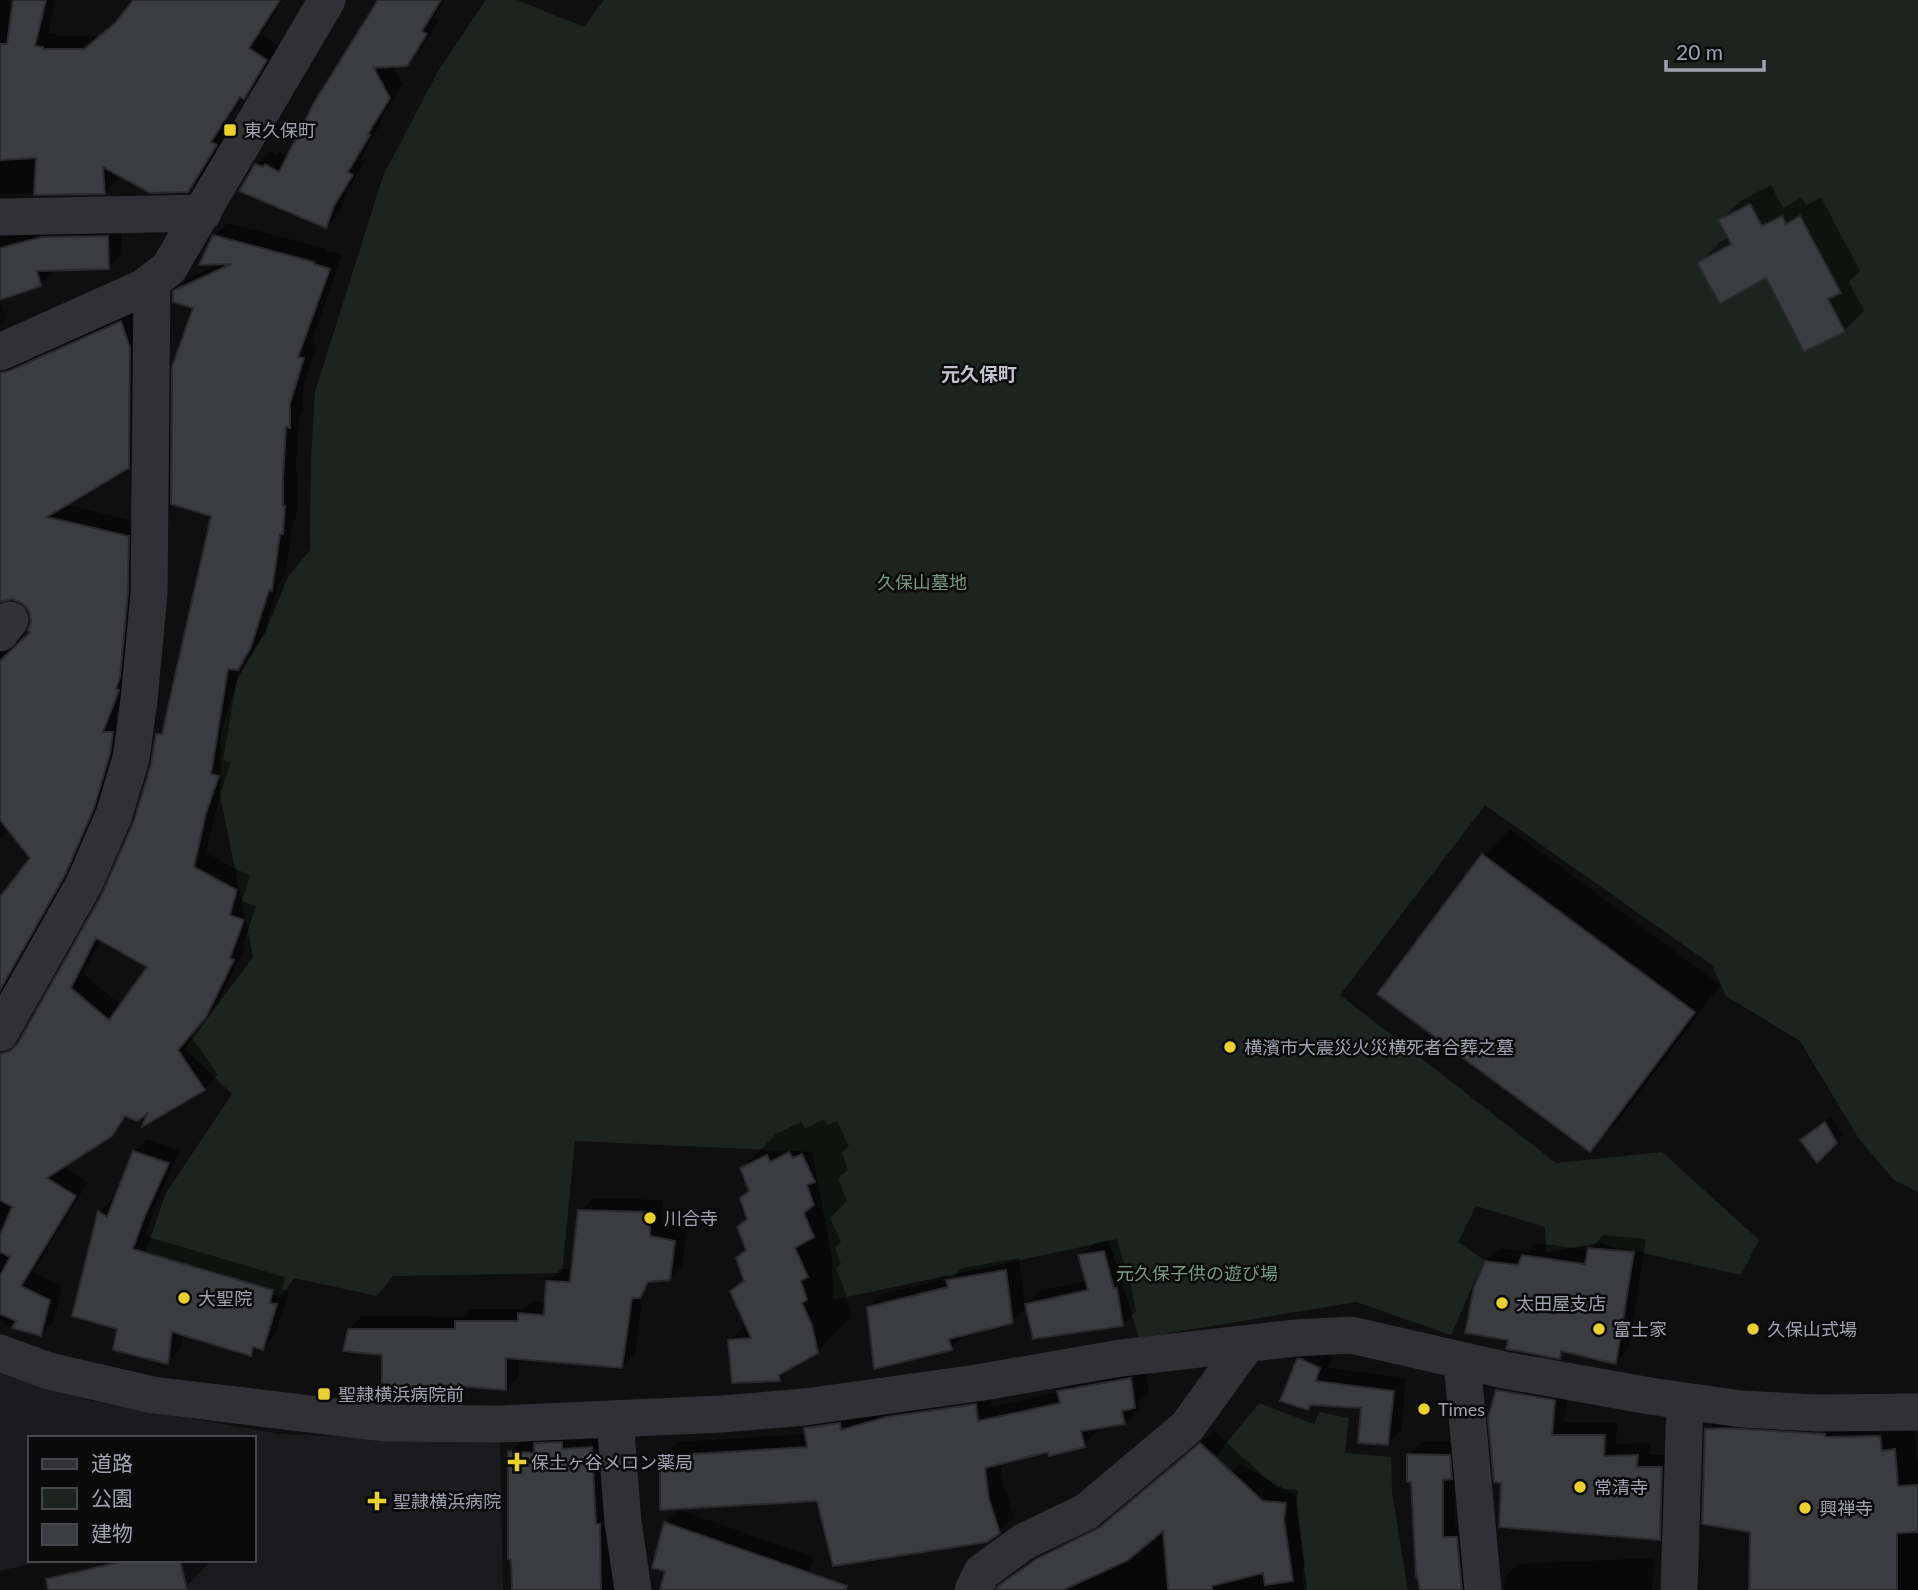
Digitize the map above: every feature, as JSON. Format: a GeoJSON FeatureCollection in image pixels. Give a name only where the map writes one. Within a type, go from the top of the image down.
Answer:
{"type":"FeatureCollection","features":[{"type":"Feature","properties":{"kind":"street"},"geometry":{"type":"LineString","coordinates":[[0,352],[143,288],[169,268],[327,0]]}},
{"type":"Feature","properties":{"kind":"street"},"geometry":{"type":"LineString","coordinates":[[0,217],[203,213]]}},
{"type":"Feature","properties":{"kind":"street"},"geometry":{"type":"LineString","coordinates":[[0,1034],[83,884],[114,815],[131,758],[149,594],[152,281]]}},
{"type":"Feature","properties":{"kind":"street"},"geometry":{"type":"LineString","coordinates":[[0,1353],[49,1371],[153,1395],[384,1423],[500,1424],[805,1407],[964,1385],[1121,1358],[1296,1338],[1351,1335],[1462,1361],[1685,1401],[1775,1411],[1918,1412]]}},
{"type":"Feature","properties":{"kind":"street"},"geometry":{"type":"LineString","coordinates":[[973,1590],[982,1573],[1025,1541],[1086,1512],[1187,1427],[1247,1344]]}},
{"type":"Feature","properties":{"kind":"street"},"geometry":{"type":"LineString","coordinates":[[1462,1361],[1483,1590]]}},
{"type":"Feature","properties":{"kind":"street"},"geometry":{"type":"LineString","coordinates":[[1679,1590],[1685,1401]]}},
{"type":"Feature","properties":{"kind":"street"},"geometry":{"type":"LineString","coordinates":[[615,1419],[623,1522],[633,1590]]}},
{"type":"Feature","properties":{"kind":"shaded area","name":"聖隷横浜病院"},"geometry":{"type":"Polygon","coordinates":[[[0,1374],[92,1401],[279,1434],[500,1442],[503,1590],[0,1590],[0,1374]]]}},
{"type":"Feature","properties":{"kind":"green space","name":"久保山墓地"},"geometry":{"type":"Polygon","coordinates":[[[486,0],[517,0],[584,27],[604,0],[1918,0],[1918,1192],[1894,1180],[1859,1139],[1800,1041],[1726,996],[1712,965],[1485,805],[1340,995],[1556,1163],[1662,1152],[1759,1240],[1741,1275],[1598,1243],[1546,1253],[1545,1227],[1476,1206],[1458,1242],[1484,1260],[1451,1335],[1356,1302],[1139,1338],[1109,1241],[833,1300],[832,1257],[812,1152],[575,1141],[562,1273],[393,1276],[377,1296],[294,1278],[281,1297],[144,1256],[166,1193],[232,1094],[185,1049],[253,957],[220,795],[221,731],[238,678],[265,633],[288,577],[310,550],[315,392],[383,176],[437,73],[486,0]]]}},
{"type":"Feature","properties":{"kind":"green space"},"geometry":{"type":"Polygon","coordinates":[[[1259,1403],[1314,1424],[1319,1412],[1349,1418],[1345,1453],[1391,1457],[1392,1492],[1408,1590],[1307,1590],[1295,1495],[1240,1464],[1196,1500],[1187,1492],[1259,1403]]]}},
{"type":"Feature","properties":{"kind":"building"},"geometry":{"type":"Polygon","coordinates":[[[13,0],[46,0],[35,46],[43,49],[84,49],[115,23],[133,0],[280,0],[249,48],[267,60],[244,99],[240,97],[211,142],[217,145],[188,192],[150,193],[103,167],[105,194],[34,195],[36,158],[0,160],[0,44],[7,44],[13,0]]]}},
{"type":"Feature","properties":{"kind":"building"},"geometry":{"type":"Polygon","coordinates":[[[378,0],[441,0],[422,31],[427,34],[407,66],[374,68],[390,98],[348,172],[353,175],[334,206],[326,228],[239,191],[255,164],[263,167],[265,164],[279,172],[315,101],[378,0]]]}},
{"type":"Feature","properties":{"kind":"building"},"geometry":{"type":"Polygon","coordinates":[[[1750,204],[1762,226],[1782,216],[1786,224],[1800,216],[1841,293],[1828,299],[1845,332],[1804,352],[1766,278],[1720,304],[1697,263],[1731,244],[1718,220],[1750,204]]]}},
{"type":"Feature","properties":{"kind":"building"},"geometry":{"type":"Polygon","coordinates":[[[213,235],[314,262],[330,269],[298,357],[304,358],[290,404],[290,428],[286,427],[283,534],[280,534],[272,591],[269,590],[251,647],[238,670],[228,669],[211,774],[219,776],[206,813],[194,867],[237,890],[230,915],[244,920],[230,958],[234,960],[206,1017],[178,1050],[205,1090],[142,1127],[147,1114],[137,1121],[125,1116],[112,1136],[47,1178],[76,1196],[21,1286],[50,1300],[41,1336],[12,1328],[16,1321],[0,1314],[0,1276],[10,1257],[0,1252],[0,1235],[12,1207],[0,1200],[0,1054],[10,1051],[18,1043],[102,894],[134,821],[151,764],[156,734],[162,734],[211,516],[171,504],[172,367],[193,308],[173,302],[173,291],[231,264],[199,265],[213,235]],[[96,938],[71,988],[109,1020],[147,967],[96,938]]]}},
{"type":"Feature","properties":{"kind":"building"},"geometry":{"type":"Polygon","coordinates":[[[108,236],[109,269],[37,271],[41,286],[0,300],[0,248],[42,237],[108,236]]]}},
{"type":"Feature","properties":{"kind":"building"},"geometry":{"type":"Polygon","coordinates":[[[121,321],[130,348],[129,468],[47,517],[129,536],[128,593],[120,677],[116,689],[119,690],[103,732],[113,732],[110,754],[94,808],[65,875],[0,990],[0,897],[30,858],[0,820],[0,661],[30,632],[28,630],[31,622],[29,611],[22,603],[12,599],[0,602],[0,373],[121,321]]]}},
{"type":"Feature","properties":{"kind":"building"},"geometry":{"type":"Polygon","coordinates":[[[1482,854],[1695,1012],[1590,1152],[1377,994],[1482,854]]]}},
{"type":"Feature","properties":{"kind":"building"},"geometry":{"type":"Polygon","coordinates":[[[1825,1122],[1837,1143],[1817,1163],[1800,1140],[1825,1122]]]}},
{"type":"Feature","properties":{"kind":"building"},"geometry":{"type":"Polygon","coordinates":[[[133,1151],[169,1163],[133,1249],[273,1290],[270,1303],[277,1304],[263,1350],[253,1347],[251,1356],[172,1332],[168,1364],[113,1350],[117,1329],[72,1316],[98,1211],[107,1217],[133,1151]]]}},
{"type":"Feature","properties":{"kind":"building"},"geometry":{"type":"Polygon","coordinates":[[[789,1152],[793,1158],[802,1154],[815,1182],[807,1185],[814,1205],[804,1213],[814,1237],[795,1248],[808,1277],[801,1281],[807,1300],[802,1303],[812,1325],[818,1353],[779,1375],[780,1381],[732,1383],[728,1340],[751,1338],[730,1291],[744,1281],[736,1258],[746,1250],[737,1227],[747,1219],[740,1198],[749,1191],[740,1168],[767,1155],[770,1162],[789,1152]]]}},
{"type":"Feature","properties":{"kind":"building"},"geometry":{"type":"Polygon","coordinates":[[[578,1210],[650,1212],[650,1236],[675,1241],[670,1280],[648,1282],[640,1298],[632,1298],[622,1368],[506,1358],[506,1390],[440,1385],[440,1390],[382,1388],[382,1355],[343,1351],[348,1329],[455,1329],[455,1321],[518,1321],[518,1313],[544,1315],[546,1281],[570,1282],[578,1210]]]}},
{"type":"Feature","properties":{"kind":"building"},"geometry":{"type":"Polygon","coordinates":[[[1588,1248],[1634,1252],[1616,1364],[1561,1351],[1560,1359],[1506,1349],[1508,1340],[1465,1333],[1474,1287],[1485,1261],[1518,1265],[1522,1255],[1585,1264],[1588,1248]]]}},
{"type":"Feature","properties":{"kind":"building"},"geometry":{"type":"Polygon","coordinates":[[[1104,1251],[1114,1288],[1117,1288],[1123,1326],[1033,1339],[1025,1304],[1088,1290],[1078,1255],[1104,1251]]]}},
{"type":"Feature","properties":{"kind":"building"},"geometry":{"type":"Polygon","coordinates":[[[1006,1270],[1013,1323],[949,1339],[952,1350],[874,1369],[867,1307],[948,1287],[946,1280],[1006,1270]]]}},
{"type":"Feature","properties":{"kind":"building"},"geometry":{"type":"Polygon","coordinates":[[[1297,1359],[1320,1368],[1316,1381],[1394,1391],[1388,1445],[1358,1443],[1361,1408],[1310,1405],[1308,1410],[1280,1401],[1297,1359]]]}},
{"type":"Feature","properties":{"kind":"building"},"geometry":{"type":"Polygon","coordinates":[[[1131,1378],[1135,1408],[1122,1411],[1125,1424],[1081,1431],[1085,1447],[1049,1456],[1048,1452],[985,1468],[989,1499],[1000,1533],[987,1542],[833,1566],[817,1501],[660,1510],[660,1456],[807,1447],[804,1428],[840,1423],[841,1430],[886,1417],[976,1404],[978,1421],[1060,1403],[1057,1391],[1131,1378]]]}},
{"type":"Feature","properties":{"kind":"building"},"geometry":{"type":"Polygon","coordinates":[[[1496,1390],[1555,1400],[1552,1435],[1605,1435],[1604,1456],[1638,1455],[1637,1467],[1662,1467],[1660,1540],[1499,1527],[1501,1483],[1494,1482],[1488,1418],[1496,1390]]]}},
{"type":"Feature","properties":{"kind":"building","name":"興禅寺"},"geometry":{"type":"Polygon","coordinates":[[[1705,1429],[1825,1434],[1825,1437],[1880,1436],[1882,1451],[1895,1449],[1898,1486],[1918,1485],[1918,1532],[1897,1533],[1897,1590],[1749,1590],[1750,1532],[1702,1524],[1705,1429]]]}},
{"type":"Feature","properties":{"kind":"building"},"geometry":{"type":"Polygon","coordinates":[[[562,1442],[562,1449],[592,1447],[596,1524],[600,1524],[601,1590],[512,1590],[511,1560],[508,1559],[508,1451],[534,1453],[534,1443],[562,1442]]]}},
{"type":"Feature","properties":{"kind":"building"},"geometry":{"type":"Polygon","coordinates":[[[1200,1443],[1263,1501],[1286,1503],[1284,1520],[1293,1581],[1265,1585],[1263,1573],[1212,1586],[1212,1590],[1168,1590],[1163,1531],[1127,1561],[1063,1590],[996,1590],[1036,1559],[1099,1528],[1200,1443]]]}},
{"type":"Feature","properties":{"kind":"building"},"geometry":{"type":"Polygon","coordinates":[[[1407,1454],[1450,1455],[1452,1479],[1443,1480],[1443,1537],[1457,1537],[1462,1590],[1420,1590],[1416,1576],[1411,1482],[1407,1482],[1407,1454]]]}},
{"type":"Feature","properties":{"kind":"building"},"geometry":{"type":"Polygon","coordinates":[[[664,1522],[847,1586],[846,1590],[660,1590],[665,1571],[652,1568],[664,1522]]]}},
{"type":"Feature","properties":{"kind":"building"},"geometry":{"type":"Polygon","coordinates":[[[120,1562],[180,1562],[187,1590],[48,1590],[46,1579],[120,1562]]]}},
{"type":"Feature","properties":{"kind":"place","name":"東久保町"},"geometry":{"type":"Point","coordinates":[230,130]}},
{"type":"Feature","properties":{"kind":"place","name":"横濱市大震災火災横死者合葬之墓"},"geometry":{"type":"Point","coordinates":[1230,1047]}},
{"type":"Feature","properties":{"kind":"place","name":"川合寺"},"geometry":{"type":"Point","coordinates":[650,1218]}},
{"type":"Feature","properties":{"kind":"place","name":"大聖院"},"geometry":{"type":"Point","coordinates":[184,1298]}},
{"type":"Feature","properties":{"kind":"place","name":"太田屋支店"},"geometry":{"type":"Point","coordinates":[1502,1303]}},
{"type":"Feature","properties":{"kind":"place","name":"富士家"},"geometry":{"type":"Point","coordinates":[1599,1329]}},
{"type":"Feature","properties":{"kind":"place","name":"久保山式場"},"geometry":{"type":"Point","coordinates":[1753,1329]}},
{"type":"Feature","properties":{"kind":"place","name":"聖隷横浜病院前"},"geometry":{"type":"Point","coordinates":[324,1394]}},
{"type":"Feature","properties":{"kind":"place","name":"Times"},"geometry":{"type":"Point","coordinates":[1424,1409]}},
{"type":"Feature","properties":{"kind":"place","name":"保土ヶ谷メロン薬局"},"geometry":{"type":"Point","coordinates":[517,1462]}},
{"type":"Feature","properties":{"kind":"place","name":"常清寺"},"geometry":{"type":"Point","coordinates":[1580,1487]}},
{"type":"Feature","properties":{"kind":"place","name":"聖隷横浜病院"},"geometry":{"type":"Point","coordinates":[377,1501]}},
{"type":"Feature","properties":{"kind":"place","name":"興禅寺"},"geometry":{"type":"Point","coordinates":[1805,1508]}},
{"type":"Feature","properties":{"kind":"district","name":"元久保町"},"geometry":{"type":"Point","coordinates":[979,373]}},
{"type":"Feature","properties":{"kind":"park label","name":"元久保子供の遊び場"},"geometry":{"type":"Point","coordinates":[1197,1273]}}]}
